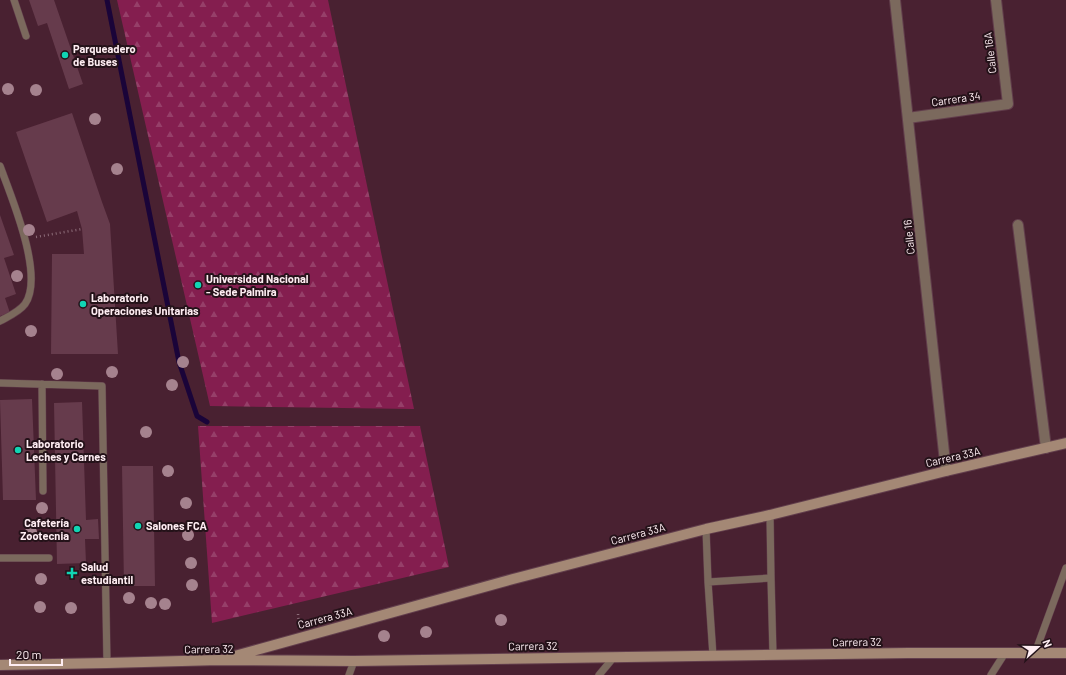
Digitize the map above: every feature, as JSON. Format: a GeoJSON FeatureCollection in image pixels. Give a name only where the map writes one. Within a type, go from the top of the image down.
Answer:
{"type":"FeatureCollection","features":[{"type":"Feature","properties":{"kind":"street","name":"Calle 16"},"geometry":{"type":"LineString","coordinates":[[894,0],[946,471]]}},
{"type":"Feature","properties":{"kind":"street","name":"Calle 16A"},"geometry":{"type":"LineString","coordinates":[[996,0],[1008,104]]}},
{"type":"Feature","properties":{"kind":"street","name":"Carrera 34"},"geometry":{"type":"LineString","coordinates":[[908,118],[1008,104]]}},
{"type":"Feature","properties":{"kind":"street"},"geometry":{"type":"LineString","coordinates":[[1018,224],[1046,448]]}},
{"type":"Feature","properties":{"kind":"street","name":"Carrera 33A"},"geometry":{"type":"LineString","coordinates":[[219,660],[513,579],[706,529],[770,515],[1066,443]]}},
{"type":"Feature","properties":{"kind":"street","name":"Carrera 32"},"geometry":{"type":"LineString","coordinates":[[0,665],[107,664],[219,660],[354,661],[773,655],[1066,653]]}},
{"type":"Feature","properties":{"kind":"lane"},"geometry":{"type":"LineString","coordinates":[[14,0],[26,36]]}},
{"type":"Feature","properties":{"kind":"lane"},"geometry":{"type":"LineString","coordinates":[[0,166],[26,239],[32,279],[31,290],[26,303],[19,310],[0,321]]}},
{"type":"Feature","properties":{"kind":"lane"},"geometry":{"type":"LineString","coordinates":[[0,383],[102,386],[107,664]]}},
{"type":"Feature","properties":{"kind":"lane"},"geometry":{"type":"LineString","coordinates":[[42,384],[43,491]]}},
{"type":"Feature","properties":{"kind":"lane"},"geometry":{"type":"LineString","coordinates":[[770,515],[773,655]]}},
{"type":"Feature","properties":{"kind":"lane"},"geometry":{"type":"LineString","coordinates":[[706,529],[713,656]]}},
{"type":"Feature","properties":{"kind":"lane"},"geometry":{"type":"LineString","coordinates":[[0,558],[49,558]]}},
{"type":"Feature","properties":{"kind":"lane"},"geometry":{"type":"LineString","coordinates":[[1035,653],[1066,568]]}},
{"type":"Feature","properties":{"kind":"lane"},"geometry":{"type":"LineString","coordinates":[[708,582],[771,578]]}},
{"type":"Feature","properties":{"kind":"lane"},"geometry":{"type":"LineString","coordinates":[[991,675],[1005,653]]}},
{"type":"Feature","properties":{"kind":"lane"},"geometry":{"type":"LineString","coordinates":[[599,675],[614,657]]}},
{"type":"Feature","properties":{"kind":"lane"},"geometry":{"type":"LineString","coordinates":[[349,675],[354,661]]}},
{"type":"Feature","properties":{"kind":"path"},"geometry":{"type":"LineString","coordinates":[[26,239],[82,230]]}},
{"type":"Feature","properties":{"kind":"green space"},"geometry":{"type":"Polygon","coordinates":[[[117,0],[328,0],[414,409],[210,406],[117,0]]]}},
{"type":"Feature","properties":{"kind":"green space"},"geometry":{"type":"Polygon","coordinates":[[[198,426],[420,426],[449,567],[212,623],[198,426]]]}},
{"type":"Feature","properties":{"kind":"building","name":"Parqueadero de Buses"},"geometry":{"type":"Polygon","coordinates":[[[29,0],[54,0],[83,84],[69,89],[47,23],[38,26],[29,0]]]}},
{"type":"Feature","properties":{"kind":"building"},"geometry":{"type":"Polygon","coordinates":[[[72,113],[110,224],[118,354],[51,354],[52,254],[84,254],[82,229],[77,211],[47,222],[16,132],[72,113]]]}},
{"type":"Feature","properties":{"kind":"building"},"geometry":{"type":"Polygon","coordinates":[[[0,215],[14,255],[4,258],[16,294],[5,298],[10,313],[0,316],[0,215]]]}},
{"type":"Feature","properties":{"kind":"building","name":"Laboratorio Leches y Carnes"},"geometry":{"type":"Polygon","coordinates":[[[32,399],[36,500],[3,500],[0,400],[32,399]]]}},
{"type":"Feature","properties":{"kind":"building"},"geometry":{"type":"Polygon","coordinates":[[[82,402],[86,520],[98,519],[99,539],[85,539],[86,563],[57,564],[54,403],[82,402]]]}},
{"type":"Feature","properties":{"kind":"building","name":"Salones FCA"},"geometry":{"type":"Polygon","coordinates":[[[122,466],[153,466],[155,586],[124,586],[122,466]]]}},
{"type":"Feature","properties":{"kind":"waterway"},"geometry":{"type":"LineString","coordinates":[[107,0],[179,362],[197,416],[207,422]]}},
{"type":"Feature","properties":{"kind":"place","name":"Parqueadero de Buses"},"geometry":{"type":"Point","coordinates":[65,55]}},
{"type":"Feature","properties":{"kind":"place","name":"Universidad Nacional - Sede Palmira"},"geometry":{"type":"Point","coordinates":[198,285]}},
{"type":"Feature","properties":{"kind":"place","name":"Laboratorio Operaciones Unitarias"},"geometry":{"type":"Point","coordinates":[83,304]}},
{"type":"Feature","properties":{"kind":"place","name":"Laboratorio Leches y Carnes"},"geometry":{"type":"Point","coordinates":[18,450]}},
{"type":"Feature","properties":{"kind":"place","name":"Salones FCA"},"geometry":{"type":"Point","coordinates":[138,526]}},
{"type":"Feature","properties":{"kind":"place","name":"Cafetería Zootecnia"},"geometry":{"type":"Point","coordinates":[77,529]}},
{"type":"Feature","properties":{"kind":"place","name":"Salud estudiantil"},"geometry":{"type":"Point","coordinates":[72,573]}}]}
